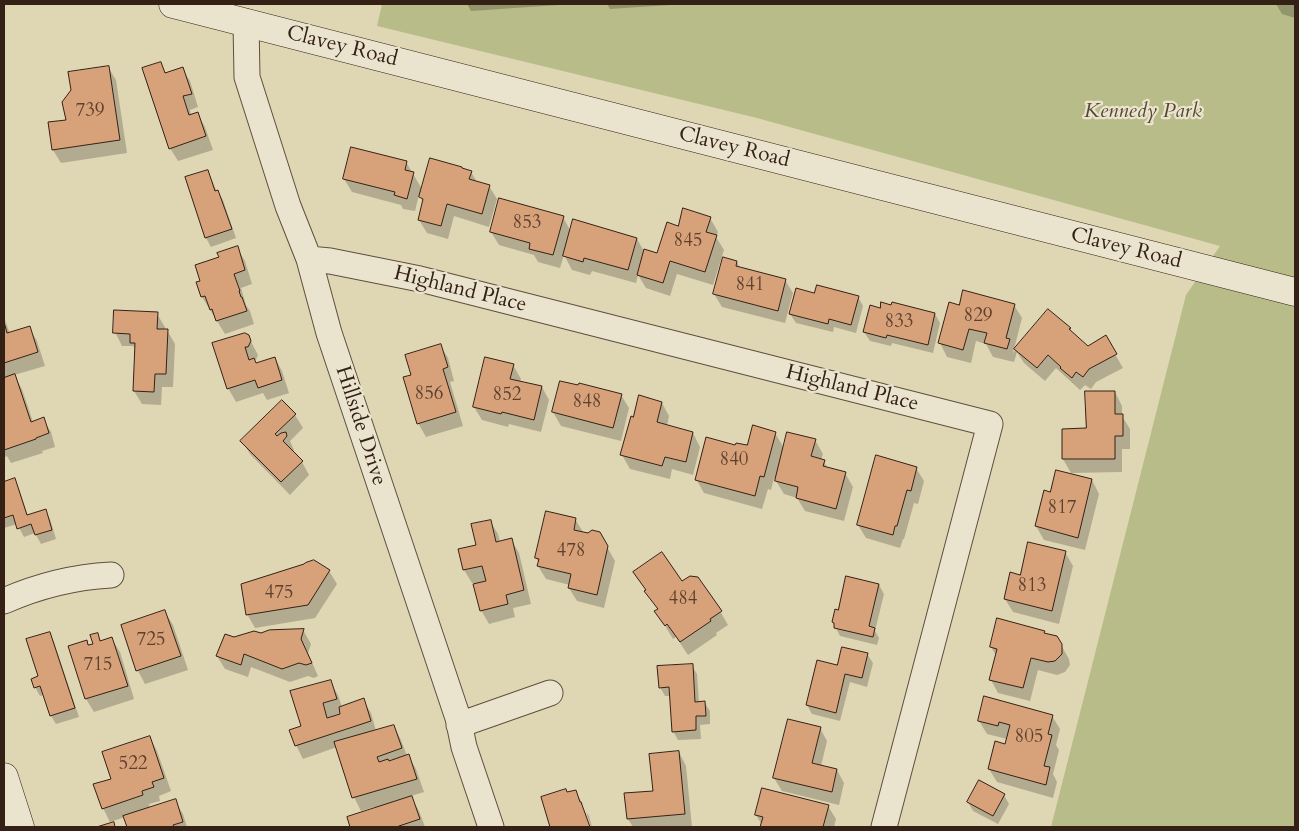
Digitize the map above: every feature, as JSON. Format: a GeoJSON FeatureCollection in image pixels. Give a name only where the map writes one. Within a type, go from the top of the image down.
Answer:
{"type":"FeatureCollection","features":[{"type":"Feature","properties":{"kind":"main road","name":"Clavey Road"},"geometry":{"type":"LineString","coordinates":[[173,4],[207,8],[246,22],[1295,292]]}},
{"type":"Feature","properties":{"kind":"main road"},"geometry":{"type":"LineString","coordinates":[[4,777],[20,827]]}},
{"type":"Feature","properties":{"kind":"street","name":"Hillside Drive"},"geometry":{"type":"LineString","coordinates":[[246,22],[246,77],[288,206],[309,259],[329,333],[491,827]]}},
{"type":"Feature","properties":{"kind":"street","name":"Highland Place"},"geometry":{"type":"LineString","coordinates":[[309,259],[330,261],[420,280],[990,424],[884,827]]}},
{"type":"Feature","properties":{"kind":"street"},"geometry":{"type":"LineString","coordinates":[[4,601],[57,582],[90,576],[111,575]]}},
{"type":"Feature","properties":{"kind":"street"},"geometry":{"type":"LineString","coordinates":[[459,726],[550,693]]}},
{"type":"Feature","properties":{"kind":"green space","name":"Kennedy Park"},"geometry":{"type":"Polygon","coordinates":[[[382,4],[1295,4],[1295,827],[1051,827],[1186,295],[1220,246],[757,118],[377,26],[382,4]]]}},
{"type":"Feature","properties":{"kind":"building"},"geometry":{"type":"Polygon","coordinates":[[[161,62],[165,73],[183,67],[192,94],[183,96],[189,115],[198,112],[206,136],[169,149],[142,68],[161,62]]]}},
{"type":"Feature","properties":{"kind":"building"},"geometry":{"type":"Polygon","coordinates":[[[109,66],[120,140],[52,150],[48,122],[66,120],[62,102],[71,90],[68,72],[109,66]]]}},
{"type":"Feature","properties":{"kind":"building"},"geometry":{"type":"Polygon","coordinates":[[[351,147],[407,161],[405,170],[414,172],[407,199],[394,195],[395,192],[343,179],[351,147]]]}},
{"type":"Feature","properties":{"kind":"building"},"geometry":{"type":"Polygon","coordinates":[[[430,158],[472,171],[469,179],[490,185],[482,214],[447,204],[441,226],[418,220],[423,199],[419,197],[430,158]]]}},
{"type":"Feature","properties":{"kind":"building"},"geometry":{"type":"Polygon","coordinates":[[[208,170],[215,191],[218,190],[232,229],[205,238],[185,177],[208,170]]]}},
{"type":"Feature","properties":{"kind":"building"},"geometry":{"type":"Polygon","coordinates":[[[499,198],[564,216],[553,255],[529,249],[530,243],[490,232],[499,198]]]}},
{"type":"Feature","properties":{"kind":"building"},"geometry":{"type":"Polygon","coordinates":[[[683,208],[711,217],[706,232],[717,235],[705,272],[670,261],[663,283],[637,275],[644,249],[657,253],[667,222],[678,226],[683,208]]]}},
{"type":"Feature","properties":{"kind":"building"},"geometry":{"type":"Polygon","coordinates":[[[573,219],[637,238],[628,270],[584,258],[583,262],[563,256],[573,219]]]}},
{"type":"Feature","properties":{"kind":"building"},"geometry":{"type":"Polygon","coordinates":[[[238,246],[245,270],[234,274],[247,311],[216,321],[205,296],[201,297],[196,282],[200,281],[195,265],[219,257],[217,253],[238,246]]]}},
{"type":"Feature","properties":{"kind":"building"},"geometry":{"type":"Polygon","coordinates":[[[723,257],[737,261],[736,266],[786,279],[778,311],[713,294],[723,257]]]}},
{"type":"Feature","properties":{"kind":"building"},"geometry":{"type":"Polygon","coordinates":[[[817,285],[859,296],[851,325],[829,319],[828,324],[789,314],[796,288],[814,293],[817,285]]]}},
{"type":"Feature","properties":{"kind":"building"},"geometry":{"type":"Polygon","coordinates":[[[963,290],[1015,304],[1006,338],[1010,339],[1007,349],[984,343],[987,333],[969,329],[963,350],[938,343],[949,302],[959,305],[963,290]]]}},
{"type":"Feature","properties":{"kind":"building"},"geometry":{"type":"Polygon","coordinates":[[[881,302],[891,305],[892,302],[935,313],[928,345],[887,335],[886,338],[863,332],[870,305],[880,308],[881,302]]]}},
{"type":"Feature","properties":{"kind":"building"},"geometry":{"type":"Polygon","coordinates":[[[1048,309],[1071,328],[1069,329],[1088,346],[1106,335],[1117,354],[1089,369],[1083,377],[1076,372],[1072,378],[1048,355],[1037,368],[1014,349],[1048,309]]]}},
{"type":"Feature","properties":{"kind":"building"},"geometry":{"type":"Polygon","coordinates":[[[114,310],[158,312],[157,329],[168,329],[166,374],[155,374],[154,392],[133,391],[135,343],[130,343],[130,334],[113,333],[114,310]]]}},
{"type":"Feature","properties":{"kind":"building"},"geometry":{"type":"Polygon","coordinates":[[[4,322],[7,333],[30,326],[38,352],[4,363],[4,322]]]}},
{"type":"Feature","properties":{"kind":"building"},"geometry":{"type":"Polygon","coordinates":[[[245,333],[249,335],[251,341],[248,347],[245,347],[249,360],[254,358],[256,363],[275,357],[282,380],[258,388],[255,380],[227,389],[212,343],[245,333]]]}},
{"type":"Feature","properties":{"kind":"building"},"geometry":{"type":"Polygon","coordinates":[[[441,344],[448,367],[443,369],[456,412],[417,424],[403,377],[411,375],[405,355],[441,344]]]}},
{"type":"Feature","properties":{"kind":"building"},"geometry":{"type":"Polygon","coordinates":[[[485,357],[514,364],[510,379],[542,386],[534,420],[473,407],[485,357]]]}},
{"type":"Feature","properties":{"kind":"building"},"geometry":{"type":"Polygon","coordinates":[[[15,374],[31,422],[44,417],[49,433],[4,450],[4,378],[15,374]]]}},
{"type":"Feature","properties":{"kind":"building"},"geometry":{"type":"Polygon","coordinates":[[[560,381],[578,385],[579,383],[622,394],[613,428],[552,412],[560,381]]]}},
{"type":"Feature","properties":{"kind":"building"},"geometry":{"type":"Polygon","coordinates":[[[1085,391],[1115,391],[1115,414],[1123,414],[1123,436],[1115,436],[1115,459],[1062,459],[1062,429],[1086,428],[1085,391]]]}},
{"type":"Feature","properties":{"kind":"building"},"geometry":{"type":"Polygon","coordinates":[[[639,395],[662,402],[657,422],[693,432],[686,462],[665,457],[662,466],[620,455],[639,395]]]}},
{"type":"Feature","properties":{"kind":"building"},"geometry":{"type":"Polygon","coordinates":[[[282,400],[296,414],[275,434],[277,436],[286,432],[287,436],[283,441],[303,461],[281,482],[240,441],[282,400]]]}},
{"type":"Feature","properties":{"kind":"building"},"geometry":{"type":"Polygon","coordinates":[[[753,425],[776,432],[764,477],[760,476],[755,496],[695,480],[706,437],[735,445],[736,443],[747,445],[753,425]]]}},
{"type":"Feature","properties":{"kind":"building"},"geometry":{"type":"Polygon","coordinates":[[[787,432],[816,439],[811,456],[825,460],[823,466],[846,472],[836,509],[796,498],[798,487],[775,481],[787,432]]]}},
{"type":"Feature","properties":{"kind":"building"},"geometry":{"type":"Polygon","coordinates":[[[876,455],[917,467],[911,491],[907,490],[893,535],[857,525],[876,455]]]}},
{"type":"Feature","properties":{"kind":"building"},"geometry":{"type":"Polygon","coordinates":[[[1056,470],[1092,479],[1078,538],[1035,526],[1044,490],[1050,492],[1056,470]]]}},
{"type":"Feature","properties":{"kind":"building"},"geometry":{"type":"Polygon","coordinates":[[[15,478],[27,515],[46,509],[52,530],[35,535],[31,524],[17,529],[13,515],[4,518],[4,482],[15,478]]]}},
{"type":"Feature","properties":{"kind":"building"},"geometry":{"type":"Polygon","coordinates":[[[546,511],[576,518],[574,530],[588,533],[592,530],[600,532],[608,546],[597,595],[568,588],[571,574],[537,566],[539,559],[535,558],[546,511]]]}},
{"type":"Feature","properties":{"kind":"building"},"geometry":{"type":"Polygon","coordinates":[[[491,520],[496,542],[512,538],[524,590],[506,595],[508,604],[480,611],[473,584],[486,581],[482,566],[463,570],[458,549],[476,545],[471,524],[491,520]]]}},
{"type":"Feature","properties":{"kind":"building"},"geometry":{"type":"Polygon","coordinates":[[[1028,542],[1066,551],[1052,611],[1004,599],[1010,572],[1020,575],[1028,542]]]}},
{"type":"Feature","properties":{"kind":"building"},"geometry":{"type":"Polygon","coordinates":[[[662,552],[682,581],[690,576],[698,577],[722,611],[710,619],[711,621],[680,642],[667,624],[665,626],[654,611],[658,609],[644,591],[646,590],[633,572],[662,552]]]}},
{"type":"Feature","properties":{"kind":"building"},"geometry":{"type":"Polygon","coordinates":[[[314,560],[330,570],[308,605],[246,615],[241,584],[314,560]]]}},
{"type":"Feature","properties":{"kind":"building"},"geometry":{"type":"Polygon","coordinates":[[[846,576],[879,584],[869,626],[875,628],[873,637],[834,628],[834,623],[832,622],[835,609],[838,610],[846,576]]]}},
{"type":"Feature","properties":{"kind":"building"},"geometry":{"type":"Polygon","coordinates":[[[165,610],[181,656],[136,671],[121,625],[165,610]]]}},
{"type":"Feature","properties":{"kind":"building"},"geometry":{"type":"Polygon","coordinates":[[[997,618],[1045,631],[1044,633],[1057,636],[1062,644],[1062,654],[1055,661],[1048,662],[1031,658],[1023,688],[989,680],[997,649],[990,647],[997,618]]]}},
{"type":"Feature","properties":{"kind":"building"},"geometry":{"type":"Polygon","coordinates":[[[304,629],[301,639],[312,663],[306,665],[299,663],[282,669],[244,654],[241,665],[216,656],[225,634],[234,637],[254,631],[261,633],[269,630],[304,629]]]}},
{"type":"Feature","properties":{"kind":"building"},"geometry":{"type":"Polygon","coordinates":[[[50,632],[75,708],[50,716],[40,686],[34,688],[31,679],[38,676],[26,639],[50,632]]]}},
{"type":"Feature","properties":{"kind":"building"},"geometry":{"type":"Polygon","coordinates":[[[98,633],[100,641],[112,637],[128,686],[85,699],[68,646],[87,640],[88,645],[93,644],[90,635],[98,633]]]}},
{"type":"Feature","properties":{"kind":"building"},"geometry":{"type":"Polygon","coordinates":[[[842,647],[868,653],[862,678],[845,674],[836,713],[806,705],[817,660],[837,665],[842,647]]]}},
{"type":"Feature","properties":{"kind":"building"},"geometry":{"type":"Polygon","coordinates":[[[693,664],[695,702],[705,701],[706,716],[696,716],[696,730],[672,732],[669,687],[659,688],[657,666],[693,664]]]}},
{"type":"Feature","properties":{"kind":"building"},"geometry":{"type":"Polygon","coordinates":[[[331,680],[337,699],[323,703],[327,718],[340,714],[339,707],[364,698],[371,721],[295,746],[289,730],[301,726],[290,691],[331,680]]]}},
{"type":"Feature","properties":{"kind":"building"},"geometry":{"type":"Polygon","coordinates":[[[984,696],[1053,715],[1048,734],[1052,735],[1044,766],[1050,767],[1046,785],[988,769],[995,741],[1005,744],[1010,725],[999,722],[998,726],[978,721],[984,696]]]}},
{"type":"Feature","properties":{"kind":"building"},"geometry":{"type":"Polygon","coordinates":[[[788,719],[821,727],[812,763],[837,769],[832,792],[773,778],[788,719]]]}},
{"type":"Feature","properties":{"kind":"building"},"geometry":{"type":"Polygon","coordinates":[[[394,725],[402,748],[377,757],[379,762],[388,759],[389,761],[409,754],[417,779],[352,798],[334,742],[394,725]]]}},
{"type":"Feature","properties":{"kind":"building"},"geometry":{"type":"Polygon","coordinates":[[[150,736],[164,778],[152,782],[154,787],[142,791],[143,795],[102,809],[93,784],[111,779],[102,752],[150,736]]]}},
{"type":"Feature","properties":{"kind":"building"},"geometry":{"type":"Polygon","coordinates":[[[679,751],[685,814],[627,819],[624,793],[653,791],[649,754],[679,751]]]}},
{"type":"Feature","properties":{"kind":"building"},"geometry":{"type":"Polygon","coordinates":[[[979,780],[1005,794],[993,816],[967,802],[979,780]]]}},
{"type":"Feature","properties":{"kind":"building"},"geometry":{"type":"Polygon","coordinates":[[[762,788],[829,805],[823,827],[760,827],[763,817],[755,815],[762,788]]]}},
{"type":"Feature","properties":{"kind":"building"},"geometry":{"type":"Polygon","coordinates":[[[566,789],[567,792],[576,790],[590,827],[550,827],[541,797],[566,789]]]}},
{"type":"Feature","properties":{"kind":"building"},"geometry":{"type":"Polygon","coordinates":[[[412,796],[420,819],[396,827],[350,827],[347,817],[412,796]]]}},
{"type":"Feature","properties":{"kind":"building"},"geometry":{"type":"Polygon","coordinates":[[[176,799],[183,822],[173,825],[174,827],[127,827],[123,816],[176,799]]]}},
{"type":"Feature","properties":{"kind":"building"},"geometry":{"type":"Polygon","coordinates":[[[114,822],[115,827],[97,827],[114,822]]]}}]}
